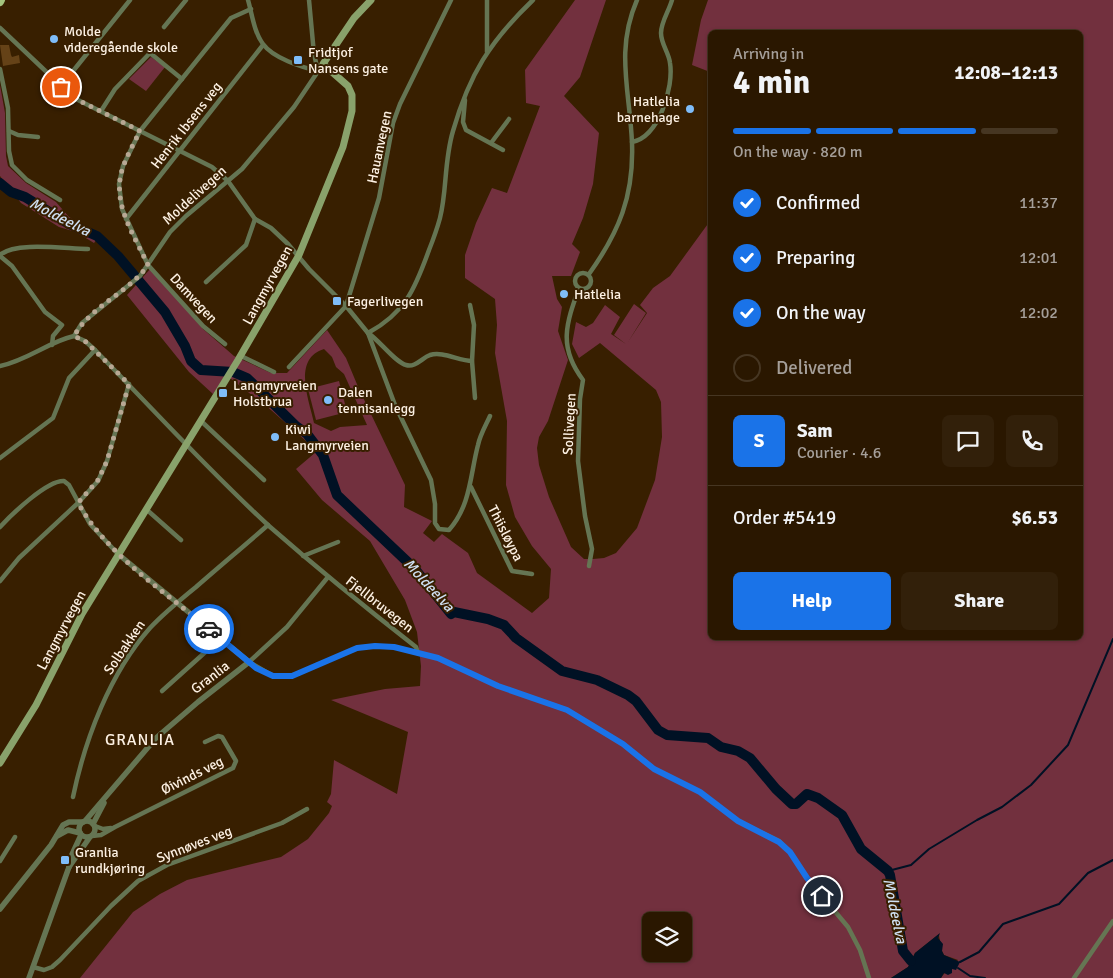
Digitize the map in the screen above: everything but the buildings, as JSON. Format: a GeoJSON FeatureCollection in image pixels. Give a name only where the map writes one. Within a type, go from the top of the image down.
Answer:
{"type":"FeatureCollection","features":[{"type":"Feature","properties":{"kind":"main road","name":"Moldelivegen"},"geometry":{"type":"LineString","coordinates":[[323,64],[354,18],[371,0]]}},
{"type":"Feature","properties":{"kind":"main road","name":"Langmyrvegen"},"geometry":{"type":"LineString","coordinates":[[0,763],[36,705],[82,614],[240,358],[298,255],[343,147],[352,111],[352,95],[348,86],[323,64]]}},
{"type":"Feature","properties":{"kind":"street"},"geometry":{"type":"LineString","coordinates":[[49,101],[130,0]]}},
{"type":"Feature","properties":{"kind":"street"},"geometry":{"type":"LineString","coordinates":[[164,27],[186,0]]}},
{"type":"Feature","properties":{"kind":"street"},"geometry":{"type":"LineString","coordinates":[[248,0],[255,28],[263,45],[291,63],[318,71],[314,54],[309,0]]}},
{"type":"Feature","properties":{"kind":"street","name":"Hauanvegen"},"geometry":{"type":"LineString","coordinates":[[346,306],[379,198],[393,123],[400,104],[451,0]]}},
{"type":"Feature","properties":{"kind":"street"},"geometry":{"type":"LineString","coordinates":[[487,0],[487,52]]}},
{"type":"Feature","properties":{"kind":"street"},"geometry":{"type":"LineString","coordinates":[[368,333],[397,314],[412,294],[422,271],[440,217],[449,146],[473,75],[487,52],[532,0]]}},
{"type":"Feature","properties":{"kind":"street","name":"Sollivegen"},"geometry":{"type":"LineString","coordinates":[[589,274],[611,241],[625,210],[630,189],[632,142],[624,79],[624,51],[628,28],[637,0]]}},
{"type":"Feature","properties":{"kind":"street"},"geometry":{"type":"LineString","coordinates":[[632,142],[639,140],[652,127],[661,115],[664,105],[670,66],[662,41],[661,30],[672,0]]}},
{"type":"Feature","properties":{"kind":"street","name":"Damvegen"},"geometry":{"type":"LineString","coordinates":[[225,344],[203,326],[148,265],[126,219],[121,205],[119,184],[124,166],[140,131],[232,18],[251,9]]}},
{"type":"Feature","properties":{"kind":"street"},"geometry":{"type":"LineString","coordinates":[[0,28],[74,98],[212,168],[228,181],[255,219],[275,231],[346,306],[368,333],[380,342],[397,360],[406,366],[436,354],[472,361]]}},
{"type":"Feature","properties":{"kind":"street","name":"Henrik Ibsens veg"},"geometry":{"type":"LineString","coordinates":[[126,219],[263,45]]}},
{"type":"Feature","properties":{"kind":"street"},"geometry":{"type":"LineString","coordinates":[[100,111],[115,89],[150,53],[182,79]]}},
{"type":"Feature","properties":{"kind":"street","name":"Moldelivegen"},"geometry":{"type":"LineString","coordinates":[[0,366],[30,356],[74,336],[82,323],[133,283],[148,265],[170,232],[205,199],[242,169],[299,99],[323,64]]}},
{"type":"Feature","properties":{"kind":"street"},"geometry":{"type":"LineString","coordinates":[[0,69],[8,108],[9,156],[15,169],[27,180],[60,200]]}},
{"type":"Feature","properties":{"kind":"street"},"geometry":{"type":"LineString","coordinates":[[464,99],[466,105],[464,122],[466,130],[502,150]]}},
{"type":"Feature","properties":{"kind":"street"},"geometry":{"type":"LineString","coordinates":[[490,143],[509,119]]}},
{"type":"Feature","properties":{"kind":"street"},"geometry":{"type":"LineString","coordinates":[[9,131],[18,135],[38,137]]}},
{"type":"Feature","properties":{"kind":"street"},"geometry":{"type":"LineString","coordinates":[[206,282],[243,248],[248,241],[255,219]]}},
{"type":"Feature","properties":{"kind":"street"},"geometry":{"type":"LineString","coordinates":[[52,345],[53,336],[62,325],[45,312],[12,266],[0,255],[18,248],[43,246],[88,249]]}},
{"type":"Feature","properties":{"kind":"street","name":"Sollivegen"},"geometry":{"type":"LineString","coordinates":[[579,288],[575,282],[576,277],[582,272],[589,274]]}},
{"type":"Feature","properties":{"kind":"street","name":"Sollivegen"},"geometry":{"type":"LineString","coordinates":[[579,288],[584,289],[590,285],[591,278],[589,274]]}},
{"type":"Feature","properties":{"kind":"street","name":"Sollivegen"},"geometry":{"type":"LineString","coordinates":[[579,288],[570,314],[566,343],[567,352],[583,380],[580,399],[578,461],[585,516],[592,549],[589,566]]}},
{"type":"Feature","properties":{"kind":"street"},"geometry":{"type":"LineString","coordinates":[[470,305],[474,325],[472,361],[475,398]]}},
{"type":"Feature","properties":{"kind":"street"},"geometry":{"type":"LineString","coordinates":[[289,367],[346,306]]}},
{"type":"Feature","properties":{"kind":"street"},"geometry":{"type":"LineString","coordinates":[[368,333],[395,405],[430,480],[435,504],[436,527],[449,530],[460,514],[471,487],[478,443],[490,416]]}},
{"type":"Feature","properties":{"kind":"street","name":"Fjellbruvegen"},"geometry":{"type":"LineString","coordinates":[[74,336],[85,341],[95,350],[186,445],[268,525],[328,577],[416,647],[418,653],[438,658],[498,686],[567,710],[623,744],[654,769],[685,783],[738,821],[779,842],[790,852],[807,878],[838,913],[852,934],[866,965],[869,978]]}},
{"type":"Feature","properties":{"kind":"street"},"geometry":{"type":"LineString","coordinates":[[0,458],[53,418],[69,378],[95,350]]}},
{"type":"Feature","properties":{"kind":"street"},"geometry":{"type":"LineString","coordinates":[[240,358],[274,372]]}},
{"type":"Feature","properties":{"kind":"street"},"geometry":{"type":"LineString","coordinates":[[0,581],[19,558],[78,503],[98,480],[107,461],[129,384]]}},
{"type":"Feature","properties":{"kind":"street"},"geometry":{"type":"LineString","coordinates":[[201,421],[264,480]]}},
{"type":"Feature","properties":{"kind":"street"},"geometry":{"type":"LineString","coordinates":[[0,527],[29,500],[60,481],[64,481],[69,485],[96,532],[118,554],[249,662],[273,676],[292,676],[357,648],[375,646],[394,647],[418,653]]}},
{"type":"Feature","properties":{"kind":"street","name":"Thiisløypa"},"geometry":{"type":"LineString","coordinates":[[471,487],[512,571],[532,574]]}},
{"type":"Feature","properties":{"kind":"street"},"geometry":{"type":"LineString","coordinates":[[146,509],[181,540]]}},
{"type":"Feature","properties":{"kind":"street","name":"Solbakken"},"geometry":{"type":"LineString","coordinates":[[73,797],[91,731],[108,695],[146,633],[177,603],[268,525]]}},
{"type":"Feature","properties":{"kind":"street"},"geometry":{"type":"LineString","coordinates":[[303,556],[338,542]]}},
{"type":"Feature","properties":{"kind":"street","name":"Granlia"},"geometry":{"type":"LineString","coordinates":[[69,867],[69,861],[80,834],[79,827],[108,797],[131,765],[156,738],[249,662],[287,627],[328,577]]}},
{"type":"Feature","properties":{"kind":"street"},"geometry":{"type":"LineString","coordinates":[[162,691],[221,638]]}},
{"type":"Feature","properties":{"kind":"street","name":"Øivinds veg"},"geometry":{"type":"LineString","coordinates":[[91,836],[101,835],[233,768],[236,761],[222,737],[218,736],[205,742]]}},
{"type":"Feature","properties":{"kind":"street","name":"Granlia"},"geometry":{"type":"LineString","coordinates":[[29,978],[69,867],[95,832],[94,825],[108,797]]}},
{"type":"Feature","properties":{"kind":"street","name":"Synnøves veg"},"geometry":{"type":"LineString","coordinates":[[33,967],[44,970],[56,964],[125,892],[144,877],[167,865],[282,822],[307,809]]}},
{"type":"Feature","properties":{"kind":"street"},"geometry":{"type":"LineString","coordinates":[[0,909],[66,823],[84,822],[94,825]]}},
{"type":"Feature","properties":{"kind":"street","name":"Øivinds veg"},"geometry":{"type":"LineString","coordinates":[[94,825],[103,829],[115,827]]}},
{"type":"Feature","properties":{"kind":"street"},"geometry":{"type":"LineString","coordinates":[[56,838],[68,830],[91,836]]}},
{"type":"Feature","properties":{"kind":"street"},"geometry":{"type":"LineString","coordinates":[[0,861],[14,837]]}},
{"type":"Feature","properties":{"kind":"street"},"geometry":{"type":"LineString","coordinates":[[1074,978],[1113,921]]}},
{"type":"Feature","properties":{"kind":"shaded area"},"geometry":{"type":"Polygon","coordinates":[[[575,0],[606,0],[580,77],[564,96],[599,133],[593,184],[583,218],[572,244],[580,252],[571,276],[552,276],[557,299],[562,307],[558,331],[568,360],[548,421],[539,437],[537,448],[539,465],[549,497],[571,547],[584,559],[604,558],[616,553],[637,528],[655,480],[662,437],[661,402],[656,390],[600,343],[579,358],[572,344],[576,322],[586,327],[593,323],[605,305],[620,317],[611,334],[626,344],[614,335],[634,304],[646,313],[628,342],[647,313],[640,305],[653,288],[670,276],[708,224],[708,640],[1083,640],[1083,30],[708,30],[708,71],[692,65],[701,20],[708,0],[1113,0],[1113,978],[941,978],[958,960],[944,955],[939,934],[915,953],[908,967],[891,978],[80,978],[133,912],[160,894],[187,880],[281,857],[308,839],[329,813],[332,806],[327,802],[331,794],[334,760],[397,794],[408,732],[331,700],[385,689],[420,686],[421,666],[417,632],[405,600],[370,541],[322,500],[296,469],[316,452],[315,449],[271,410],[226,375],[213,394],[189,372],[127,295],[151,268],[203,329],[234,356],[271,373],[287,373],[327,330],[346,358],[405,485],[404,507],[432,521],[423,533],[434,542],[442,534],[468,553],[477,573],[532,613],[549,598],[551,569],[532,546],[515,517],[506,485],[507,421],[495,353],[497,325],[495,299],[465,278],[465,255],[476,223],[492,188],[507,193],[540,106],[526,103],[525,70],[575,0]],[[324,349],[314,354],[308,362],[305,371],[305,381],[314,423],[331,431],[340,427],[367,425],[344,374],[336,367],[332,357],[324,349]]]}},
{"type":"Feature","properties":{"kind":"shaded area"},"geometry":{"type":"Polygon","coordinates":[[[151,57],[165,67],[146,91],[129,79],[151,57]]]}},
{"type":"Feature","properties":{"kind":"shaded area"},"geometry":{"type":"Polygon","coordinates":[[[0,85],[5,113],[8,166],[26,183],[56,202],[69,217],[100,235],[94,243],[76,232],[59,227],[21,203],[0,176],[0,85]]]}},
{"type":"Feature","properties":{"kind":"shaded area","name":"Dalen tennisanlegg"},"geometry":{"type":"Polygon","coordinates":[[[339,381],[347,412],[316,420],[308,389],[339,381]]]}},
{"type":"Feature","properties":{"kind":"water"},"geometry":{"type":"Polygon","coordinates":[[[940,933],[938,938],[943,944],[942,951],[944,955],[960,962],[956,970],[952,969],[952,973],[948,975],[944,973],[941,978],[891,978],[908,967],[915,953],[940,933]]]}},
{"type":"Feature","properties":{"kind":"waterway","name":"Moldeelva"},"geometry":{"type":"LineString","coordinates":[[0,183],[11,192],[25,197],[69,224],[97,236],[118,256],[165,312],[185,346],[191,361],[201,370],[233,372],[247,378],[296,426],[307,434],[323,455],[337,495],[415,569],[451,614],[454,612],[488,619],[504,625],[516,638],[562,671],[597,680],[628,695],[636,701],[658,730],[667,735],[708,738],[721,747],[738,751],[750,758],[776,789],[792,804],[796,804],[807,794],[818,798],[842,815],[861,849],[888,871],[890,875],[903,951],[911,961]]}},
{"type":"Feature","properties":{"kind":"waterway"},"geometry":{"type":"LineString","coordinates":[[888,871],[911,865],[929,849],[1002,807],[1031,785],[1068,745],[1113,639]]}},
{"type":"Feature","properties":{"kind":"waterway"},"geometry":{"type":"LineString","coordinates":[[960,962],[979,952],[1003,924],[1059,904],[1088,873],[1113,860]]}},
{"type":"Feature","properties":{"kind":"waterway"},"geometry":{"type":"LineString","coordinates":[[958,968],[970,976],[985,978]]}},
{"type":"Feature","properties":{"kind":"way so far"},"geometry":{"type":"LineString","coordinates":[[61,87],[74,98],[140,131],[124,166],[119,184],[124,215],[148,265],[133,283],[82,323],[74,336],[85,341],[129,384],[107,461],[98,480],[78,503],[96,532],[118,554],[209,629]]}},
{"type":"Feature","properties":{"kind":"place","name":"Molde videregående skole"},"geometry":{"type":"Point","coordinates":[54,39]}},
{"type":"Feature","properties":{"kind":"place","name":"Fridtjof Nansens gate"},"geometry":{"type":"Point","coordinates":[298,60]}},
{"type":"Feature","properties":{"kind":"place","name":"Hatlelia barnehage"},"geometry":{"type":"Point","coordinates":[690,109]}},
{"type":"Feature","properties":{"kind":"place","name":"Hatlelia"},"geometry":{"type":"Point","coordinates":[564,294]}},
{"type":"Feature","properties":{"kind":"place","name":"Fagerlivegen"},"geometry":{"type":"Point","coordinates":[337,301]}},
{"type":"Feature","properties":{"kind":"place","name":"Langmyrveien Holstbrua"},"geometry":{"type":"Point","coordinates":[223,393]}},
{"type":"Feature","properties":{"kind":"place","name":"Dalen tennisanlegg"},"geometry":{"type":"Point","coordinates":[328,400]}},
{"type":"Feature","properties":{"kind":"place","name":"Kiwi Langmyrveien"},"geometry":{"type":"Point","coordinates":[275,437]}},
{"type":"Feature","properties":{"kind":"place","name":"Granlia rundkjøring"},"geometry":{"type":"Point","coordinates":[65,860]}},
{"type":"Feature","properties":{"kind":"district","name":"GRANLIA"},"geometry":{"type":"Point","coordinates":[140,739]}},
{"type":"Feature","properties":{"kind":"route"},"geometry":{"type":"LineString","coordinates":[[209,629],[256,668],[273,676],[292,676],[357,648],[375,646],[394,647],[438,658],[498,686],[567,710],[623,744],[654,769],[685,783],[738,821],[779,842],[790,852],[807,878],[822,896]]}}]}
